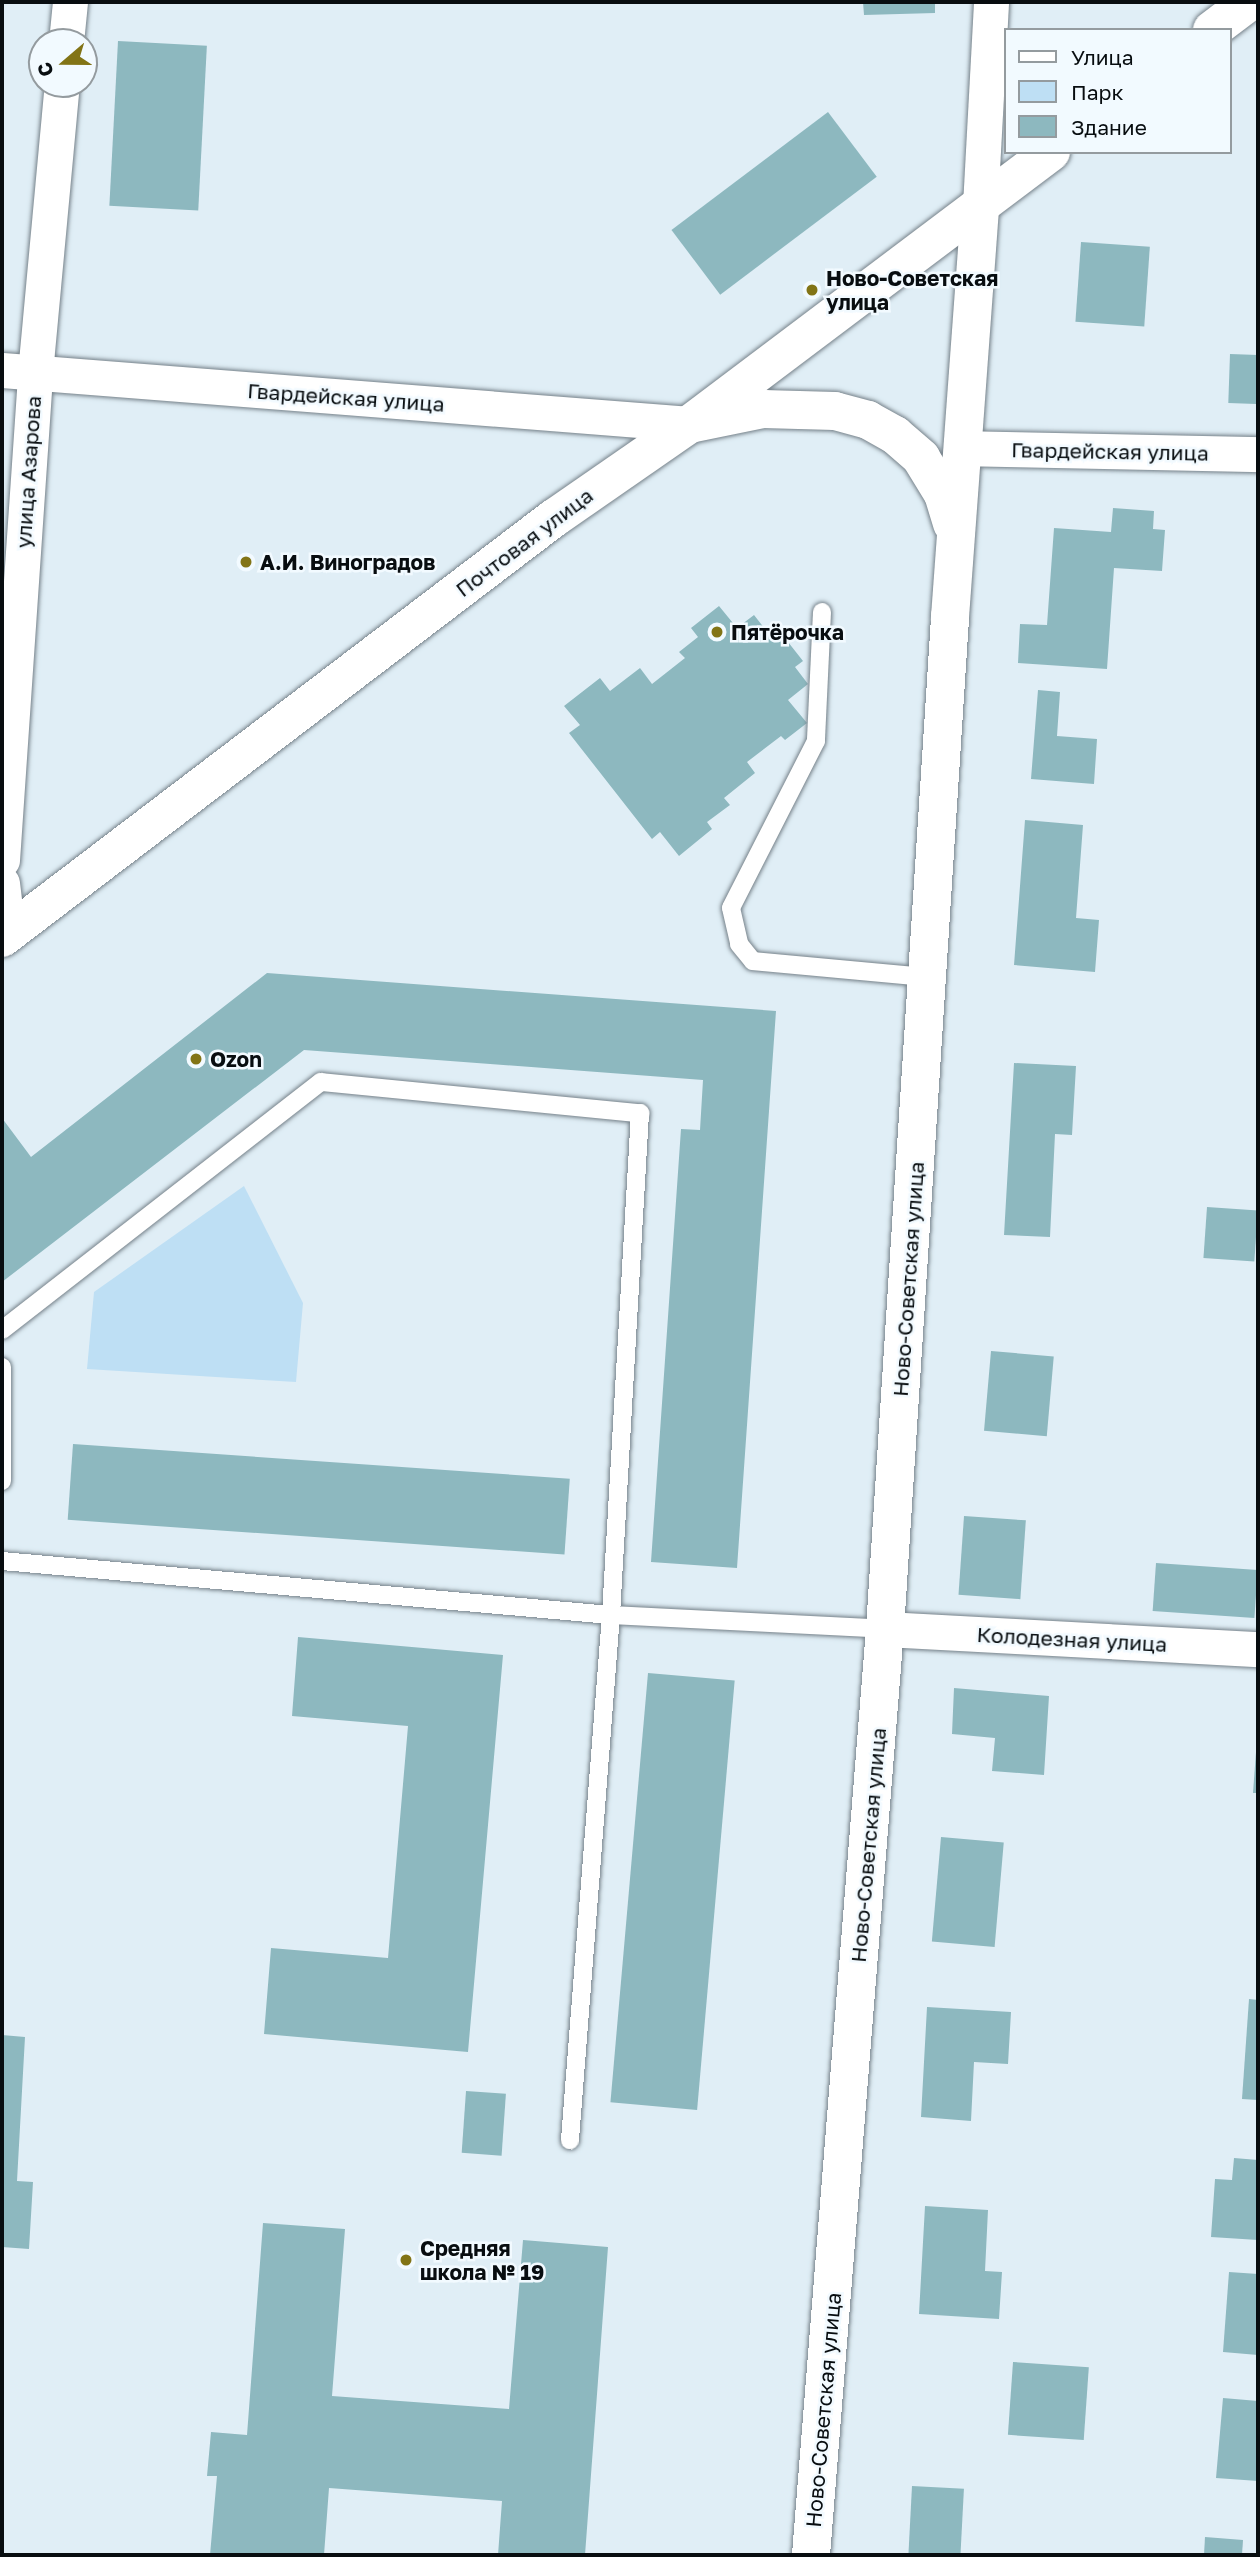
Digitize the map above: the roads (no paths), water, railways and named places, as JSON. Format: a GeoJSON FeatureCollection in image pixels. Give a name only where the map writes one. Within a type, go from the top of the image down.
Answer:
{"type":"FeatureCollection","features":[{"type":"Feature","properties":{"kind":"main road"},"geometry":{"type":"LineString","coordinates":[[1215,28],[1249,2]]}},
{"type":"Feature","properties":{"kind":"main road","name":"Почтовая улица"},"geometry":{"type":"LineString","coordinates":[[5,936],[554,518],[690,424],[1048,154]]}},
{"type":"Feature","properties":{"kind":"main road","name":"Ново-Советская улица"},"geometry":{"type":"LineString","coordinates":[[811,2555],[885,1629],[979,206]]}},
{"type":"Feature","properties":{"kind":"main road"},"geometry":{"type":"LineString","coordinates":[[690,424],[764,409],[835,411],[868,420],[895,435],[921,458],[943,494],[956,539]]}},
{"type":"Feature","properties":{"kind":"street"},"geometry":{"type":"LineString","coordinates":[[67,28],[70,2]]}},
{"type":"Feature","properties":{"kind":"street","name":"Ново-Советская улица"},"geometry":{"type":"LineString","coordinates":[[979,206],[991,2]]}},
{"type":"Feature","properties":{"kind":"street","name":"улица Азарова"},"geometry":{"type":"LineString","coordinates":[[2,860],[18,371],[60,98]]}},
{"type":"Feature","properties":{"kind":"street","name":"Гвардейская улица"},"geometry":{"type":"LineString","coordinates":[[18,371],[690,424]]}},
{"type":"Feature","properties":{"kind":"street","name":"Гвардейская улица"},"geometry":{"type":"LineString","coordinates":[[962,448],[1258,454]]}},
{"type":"Feature","properties":{"kind":"street"},"geometry":{"type":"LineString","coordinates":[[2,883],[5,936]]}},
{"type":"Feature","properties":{"kind":"street","name":"Колодезная улица"},"geometry":{"type":"LineString","coordinates":[[885,1629],[1258,1649]]}},
{"type":"Feature","properties":{"kind":"lane"},"geometry":{"type":"LineString","coordinates":[[822,612],[816,741],[731,908],[739,944],[753,961],[927,977]]}},
{"type":"Feature","properties":{"kind":"lane"},"geometry":{"type":"LineString","coordinates":[[2,1330],[321,1082],[640,1112],[611,1615],[570,2140]]}},
{"type":"Feature","properties":{"kind":"lane"},"geometry":{"type":"LineString","coordinates":[[2,1367],[2,1481]]}},
{"type":"Feature","properties":{"kind":"lane"},"geometry":{"type":"LineString","coordinates":[[2,1561],[611,1615],[885,1629]]}},
{"type":"Feature","properties":{"kind":"place","name":"Ново-Советская улица"},"geometry":{"type":"Point","coordinates":[812,290]}},
{"type":"Feature","properties":{"kind":"place","name":"А.И. Виноградов"},"geometry":{"type":"Point","coordinates":[246,562]}},
{"type":"Feature","properties":{"kind":"place","name":"Пятёрочка"},"geometry":{"type":"Point","coordinates":[717,632]}},
{"type":"Feature","properties":{"kind":"place","name":"Ozon"},"geometry":{"type":"Point","coordinates":[196,1059]}},
{"type":"Feature","properties":{"kind":"place","name":"Средняя школа № 19"},"geometry":{"type":"Point","coordinates":[406,2260]}}]}
